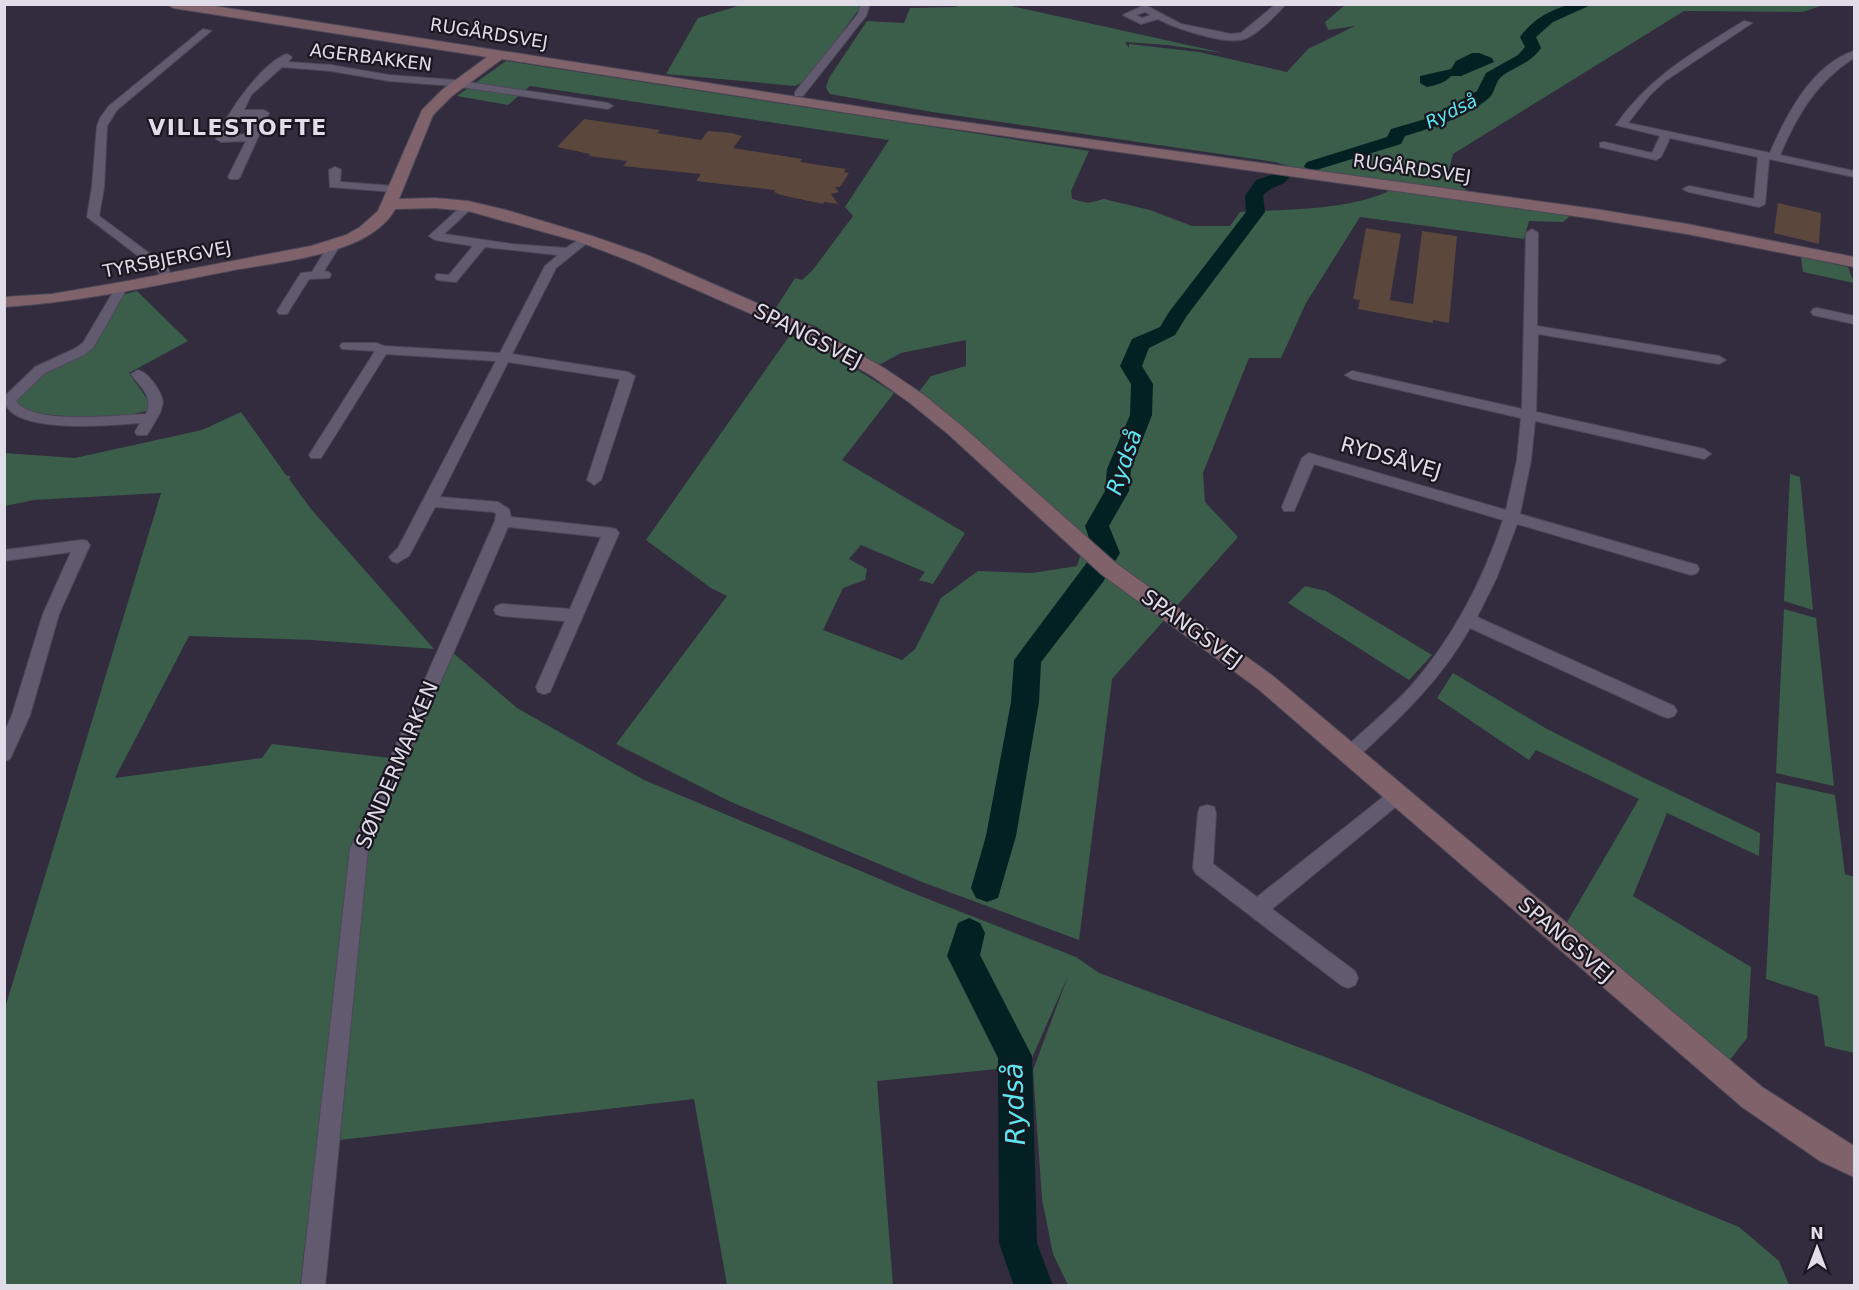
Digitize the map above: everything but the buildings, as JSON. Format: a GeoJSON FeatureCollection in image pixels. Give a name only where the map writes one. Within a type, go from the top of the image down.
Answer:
{"type":"FeatureCollection","features":[{"type":"Feature","properties":{"kind":"main road","name":"RUGÅRDSVEJ"},"geometry":{"type":"LineString","coordinates":[[173,4],[727,92],[801,99]]}},
{"type":"Feature","properties":{"kind":"main road","name":"TYRSBJERGVEJ"},"geometry":{"type":"LineString","coordinates":[[4,302],[52,299],[166,279],[335,244],[372,226],[385,213],[422,122],[436,103],[499,55]]}},
{"type":"Feature","properties":{"kind":"main road","name":"RUGÅRDSVEJ"},"geometry":{"type":"LineString","coordinates":[[620,74],[1595,214],[1721,235],[1854,262]]}},
{"type":"Feature","properties":{"kind":"main road","name":"SPANGSVEJ"},"geometry":{"type":"LineString","coordinates":[[392,196],[468,206],[500,213],[586,239],[641,259],[808,332],[878,372],[917,399],[955,430],[1109,569],[1265,682],[1752,1097],[1831,1150],[1854,1162]]}},
{"type":"Feature","properties":{"kind":"street"},"geometry":{"type":"LineString","coordinates":[[801,99],[814,78],[863,14],[866,4]]}},
{"type":"Feature","properties":{"kind":"street"},"geometry":{"type":"LineString","coordinates":[[1160,15],[1178,26],[1238,37],[1250,31],[1282,4]]}},
{"type":"Feature","properties":{"kind":"street"},"geometry":{"type":"LineString","coordinates":[[1747,23],[1667,75],[1631,109],[1621,125],[1854,174]]}},
{"type":"Feature","properties":{"kind":"street"},"geometry":{"type":"LineString","coordinates":[[166,279],[164,270],[93,217],[98,188],[102,126],[113,108],[206,31]]}},
{"type":"Feature","properties":{"kind":"street"},"geometry":{"type":"LineString","coordinates":[[1689,189],[1759,204],[1769,156],[1787,124],[1805,96],[1827,73],[1854,54]]}},
{"type":"Feature","properties":{"kind":"street","name":"AGERBAKKEN"},"geometry":{"type":"LineString","coordinates":[[253,137],[221,139],[232,115],[237,113],[248,94],[284,60],[389,78],[460,84]]}},
{"type":"Feature","properties":{"kind":"street"},"geometry":{"type":"LineString","coordinates":[[460,84],[608,106]]}},
{"type":"Feature","properties":{"kind":"street"},"geometry":{"type":"LineString","coordinates":[[234,177],[264,113],[237,113]]}},
{"type":"Feature","properties":{"kind":"street"},"geometry":{"type":"LineString","coordinates":[[1604,146],[1656,156],[1666,135]]}},
{"type":"Feature","properties":{"kind":"street"},"geometry":{"type":"LineString","coordinates":[[335,170],[334,185],[392,196]]}},
{"type":"Feature","properties":{"kind":"street"},"geometry":{"type":"LineString","coordinates":[[468,206],[435,236],[569,252]]}},
{"type":"Feature","properties":{"kind":"street"},"geometry":{"type":"LineString","coordinates":[[1350,754],[1424,683],[1469,620],[1496,566],[1512,517],[1524,460],[1531,329],[1532,233]]}},
{"type":"Feature","properties":{"kind":"street"},"geometry":{"type":"LineString","coordinates":[[397,557],[404,552],[551,266],[586,239]]}},
{"type":"Feature","properties":{"kind":"street"},"geometry":{"type":"LineString","coordinates":[[441,277],[452,279],[482,243]]}},
{"type":"Feature","properties":{"kind":"street"},"geometry":{"type":"LineString","coordinates":[[283,311],[305,276],[321,275],[335,244]]}},
{"type":"Feature","properties":{"kind":"street"},"geometry":{"type":"LineString","coordinates":[[122,287],[88,345],[79,352],[40,370],[16,391],[9,400],[10,406],[25,415],[72,422],[150,418]]}},
{"type":"Feature","properties":{"kind":"street"},"geometry":{"type":"LineString","coordinates":[[1817,312],[1854,320]]}},
{"type":"Feature","properties":{"kind":"street"},"geometry":{"type":"LineString","coordinates":[[1531,329],[1719,360]]}},
{"type":"Feature","properties":{"kind":"street"},"geometry":{"type":"LineString","coordinates":[[347,346],[504,356],[628,376],[594,480]]}},
{"type":"Feature","properties":{"kind":"street"},"geometry":{"type":"LineString","coordinates":[[316,455],[382,350]]}},
{"type":"Feature","properties":{"kind":"street"},"geometry":{"type":"LineString","coordinates":[[138,374],[158,398],[158,405],[142,432]]}},
{"type":"Feature","properties":{"kind":"street"},"geometry":{"type":"LineString","coordinates":[[1352,375],[1704,454]]}},
{"type":"Feature","properties":{"kind":"street","name":"RYDSÅVEJ"},"geometry":{"type":"LineString","coordinates":[[1289,507],[1309,458],[1691,569]]}},
{"type":"Feature","properties":{"kind":"street"},"geometry":{"type":"LineString","coordinates":[[430,501],[498,507],[504,513],[503,521],[611,533],[544,687]]}},
{"type":"Feature","properties":{"kind":"street","name":"SØNDERMARKEN"},"geometry":{"type":"LineString","coordinates":[[313,1286],[359,849],[503,521]]}},
{"type":"Feature","properties":{"kind":"street"},"geometry":{"type":"LineString","coordinates":[[4,556],[82,545],[51,614],[21,715],[4,754]]}},
{"type":"Feature","properties":{"kind":"street"},"geometry":{"type":"LineString","coordinates":[[501,610],[574,616]]}},
{"type":"Feature","properties":{"kind":"street"},"geometry":{"type":"LineString","coordinates":[[1469,620],[1668,711]]}},
{"type":"Feature","properties":{"kind":"street"},"geometry":{"type":"LineString","coordinates":[[1257,909],[1398,795]]}},
{"type":"Feature","properties":{"kind":"street"},"geometry":{"type":"LineString","coordinates":[[1207,813],[1203,868],[1348,978]]}},
{"type":"Feature","properties":{"kind":"green space"},"geometry":{"type":"Polygon","coordinates":[[[959,4],[1007,5],[1224,53],[1125,42],[1129,48],[1129,44],[1199,52],[1287,72],[1308,49],[1355,26],[1328,30],[1325,22],[1345,5],[1824,5],[1802,12],[1684,11],[1453,154],[1449,170],[1477,203],[1570,216],[1563,222],[1529,221],[1524,239],[1360,217],[1306,303],[1281,358],[1249,358],[1203,473],[1205,502],[1238,537],[1112,679],[1079,940],[922,882],[731,802],[616,744],[727,596],[711,588],[646,540],[790,335],[829,352],[894,393],[842,460],[965,533],[933,584],[919,580],[925,572],[861,545],[849,559],[867,569],[865,580],[843,588],[823,630],[902,660],[915,649],[941,598],[978,571],[1032,573],[1077,566],[1086,538],[918,393],[931,376],[966,366],[966,340],[901,353],[879,365],[815,326],[774,311],[795,278],[802,280],[812,271],[853,216],[845,207],[889,140],[530,86],[508,105],[457,96],[506,61],[1089,151],[1071,191],[1072,199],[1088,203],[1104,199],[1150,210],[1192,226],[1230,226],[1240,212],[1333,206],[1352,203],[1387,192],[1390,182],[1295,168],[1275,162],[932,112],[830,94],[826,88],[829,78],[867,21],[904,23],[910,8],[956,7],[959,4]]]}},
{"type":"Feature","properties":{"kind":"green space"},"geometry":{"type":"Polygon","coordinates":[[[741,5],[862,5],[807,80],[795,86],[666,74],[698,18],[741,5]]]}},
{"type":"Feature","properties":{"kind":"green space"},"geometry":{"type":"Polygon","coordinates":[[[1801,257],[1848,267],[1854,283],[1803,272],[1801,257]]]}},
{"type":"Feature","properties":{"kind":"green space"},"geometry":{"type":"Polygon","coordinates":[[[137,291],[188,341],[129,373],[150,403],[146,411],[129,415],[78,417],[29,413],[15,401],[38,378],[51,369],[88,352],[125,294],[137,291]]]}},
{"type":"Feature","properties":{"kind":"green space"},"geometry":{"type":"Polygon","coordinates":[[[241,412],[286,475],[291,477],[289,479],[311,509],[434,649],[312,640],[189,636],[115,778],[262,758],[272,744],[390,758],[352,851],[300,1285],[5,1285],[5,1008],[161,493],[34,500],[5,506],[4,453],[75,458],[202,430],[241,412]]]}},
{"type":"Feature","properties":{"kind":"green space"},"geometry":{"type":"Polygon","coordinates":[[[1790,474],[1800,477],[1813,610],[1784,601],[1790,474]]]}},
{"type":"Feature","properties":{"kind":"green space"},"geometry":{"type":"Polygon","coordinates":[[[1305,586],[1326,591],[1432,655],[1409,680],[1288,603],[1305,586]]]}},
{"type":"Feature","properties":{"kind":"green space"},"geometry":{"type":"Polygon","coordinates":[[[1784,609],[1816,618],[1834,786],[1776,773],[1784,609]]]}},
{"type":"Feature","properties":{"kind":"green space"},"geometry":{"type":"Polygon","coordinates":[[[451,651],[517,708],[644,780],[913,893],[1076,957],[1099,973],[1344,1064],[1739,1227],[1779,1261],[1789,1285],[1068,1285],[1053,1254],[1042,1199],[1033,1070],[1068,976],[1032,1058],[1005,1051],[1007,1068],[877,1081],[893,1285],[727,1285],[694,1099],[340,1140],[365,845],[451,651]]]}},
{"type":"Feature","properties":{"kind":"green space"},"geometry":{"type":"Polygon","coordinates":[[[1453,673],[1547,729],[1760,833],[1759,856],[1667,813],[1633,896],[1751,967],[1747,1038],[1729,1061],[1566,924],[1639,799],[1536,750],[1529,760],[1437,698],[1453,673]]]}},
{"type":"Feature","properties":{"kind":"green space"},"geometry":{"type":"Polygon","coordinates":[[[1776,782],[1835,795],[1845,874],[1854,877],[1854,1053],[1825,1046],[1818,996],[1766,979],[1776,782]]]}},
{"type":"Feature","properties":{"kind":"shaded area"},"geometry":{"type":"Polygon","coordinates":[[[1472,53],[1492,58],[1494,62],[1461,76],[1451,76],[1443,82],[1427,87],[1420,83],[1420,76],[1451,69],[1456,61],[1472,53]]]}},
{"type":"Feature","properties":{"kind":"waterway","name":"Rydså"},"geometry":{"type":"LineString","coordinates":[[1313,166],[1395,140],[1397,133],[1435,122],[1484,94],[1492,76],[1524,58],[1533,48],[1528,37],[1534,29],[1554,15],[1586,4]]}},
{"type":"Feature","properties":{"kind":"waterway","name":"Rydså"},"geometry":{"type":"LineString","coordinates":[[987,888],[1001,836],[1025,702],[1028,660],[1094,575],[1107,553],[1097,526],[1117,491],[1119,469],[1141,415],[1142,384],[1131,366],[1140,344],[1168,331],[1176,316],[1256,212],[1254,196],[1263,184],[1280,178]]}},
{"type":"Feature","properties":{"kind":"waterway","name":"Rydså"},"geometry":{"type":"LineString","coordinates":[[969,933],[963,956],[1015,1056],[1018,1243],[1034,1286]]}},
{"type":"Feature","properties":{"kind":"district","name":"VILLESTOFTE"},"geometry":{"type":"Point","coordinates":[238,127]}}]}
